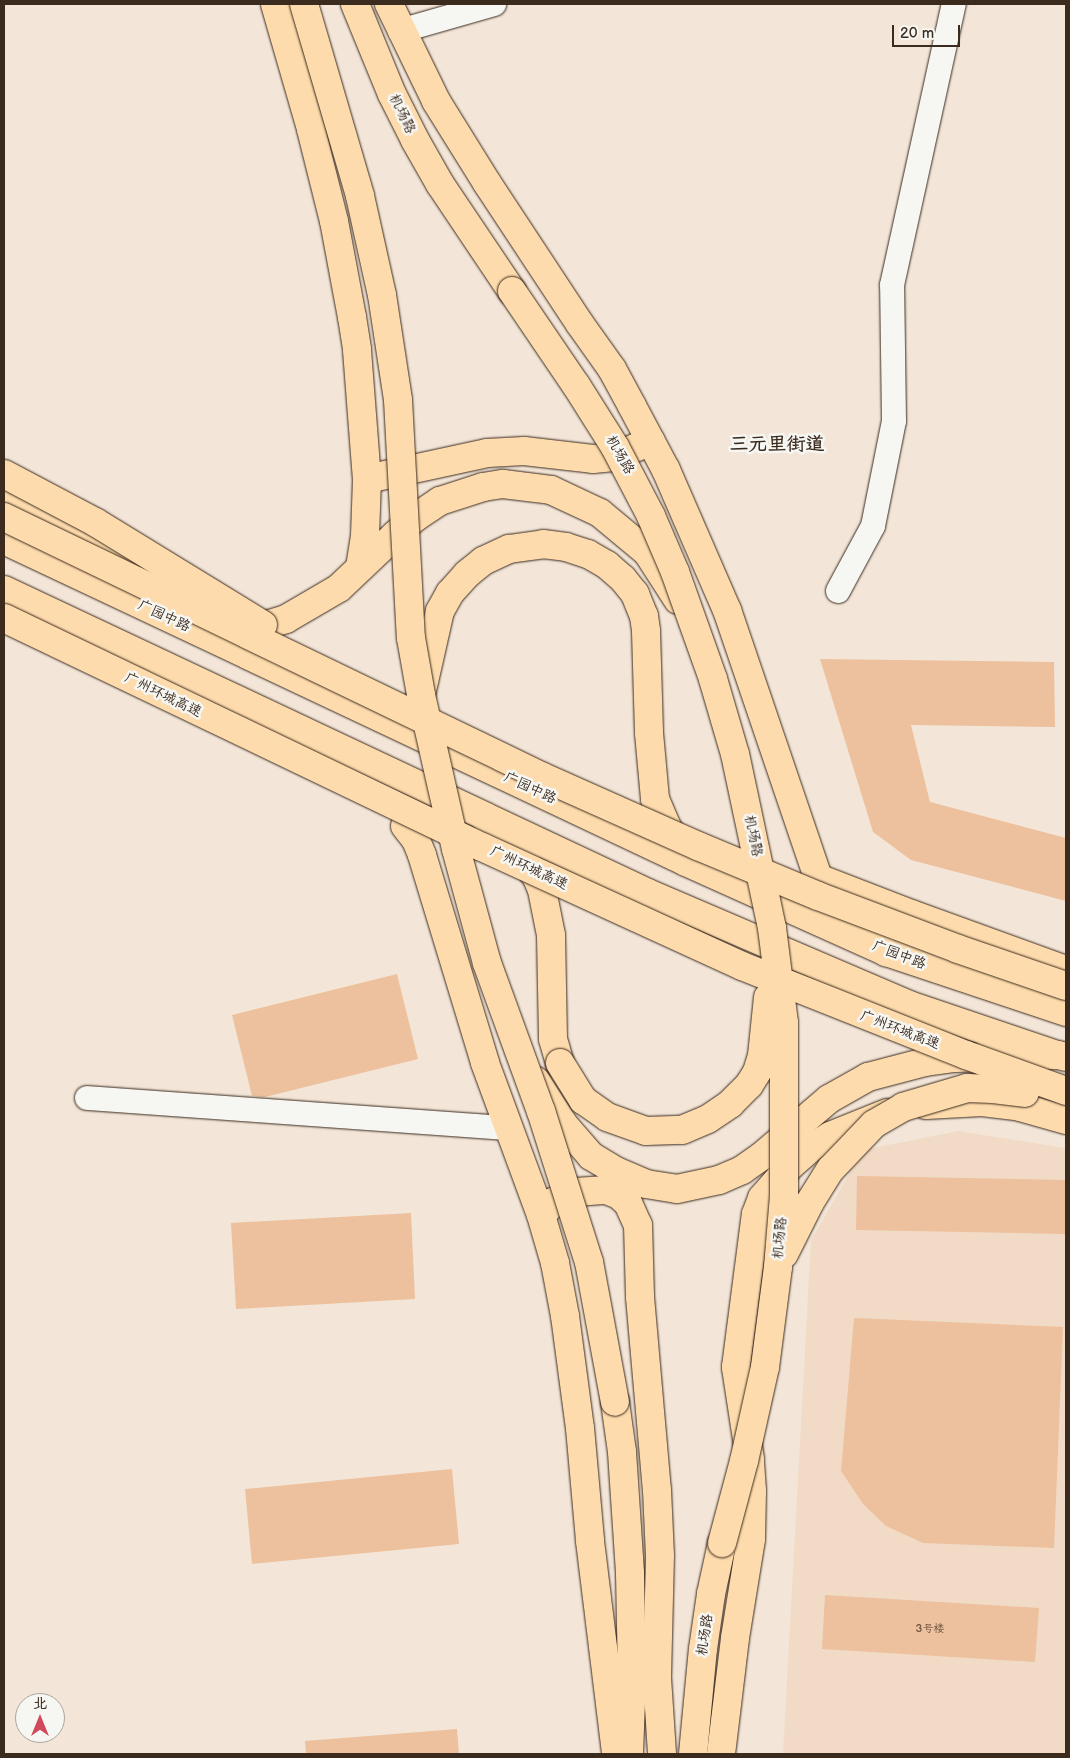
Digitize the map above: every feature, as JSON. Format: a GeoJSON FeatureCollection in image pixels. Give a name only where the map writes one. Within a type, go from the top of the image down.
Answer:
{"type":"FeatureCollection","features":[{"type":"Feature","properties":{"kind":"main road"},"geometry":{"type":"LineString","coordinates":[[275,4],[311,129],[347,285],[357,350],[367,479],[365,536],[360,567]]}},
{"type":"Feature","properties":{"kind":"main road"},"geometry":{"type":"LineString","coordinates":[[304,4],[360,196],[382,295],[398,407],[410,629],[421,696],[470,904],[503,1010],[541,1111],[589,1262],[615,1402],[622,1452],[630,1573],[632,1678],[629,1754]]}},
{"type":"Feature","properties":{"kind":"main road","name":"机场路"},"geometry":{"type":"LineString","coordinates":[[355,4],[392,94],[440,184],[598,418],[636,483],[675,572],[713,678],[735,754],[772,928],[782,994],[786,1055],[784,1187],[778,1267],[765,1367],[711,1594],[703,1649],[693,1754]]}},
{"type":"Feature","properties":{"kind":"main road"},"geometry":{"type":"LineString","coordinates":[[389,4],[400,31],[436,101],[508,216],[612,369],[651,441],[666,470],[730,618],[818,878],[826,894],[839,912],[854,927],[886,952]]}},
{"type":"Feature","properties":{"kind":"main road"},"geometry":{"type":"LineString","coordinates":[[367,479],[487,453],[524,451],[593,459],[614,457],[651,441]]}},
{"type":"Feature","properties":{"kind":"main road"},"geometry":{"type":"LineString","coordinates":[[4,474],[95,522],[152,555],[385,702]]}},
{"type":"Feature","properties":{"kind":"main road"},"geometry":{"type":"LineString","coordinates":[[162,616],[260,627],[286,620],[339,588],[416,517],[440,501],[483,487],[511,485],[551,490],[585,505],[613,522],[647,552],[694,627]]}},
{"type":"Feature","properties":{"kind":"main road"},"geometry":{"type":"LineString","coordinates":[[4,498],[260,627]]}},
{"type":"Feature","properties":{"kind":"main road"},"geometry":{"type":"LineString","coordinates":[[4,517],[543,777],[698,846],[818,896],[958,949],[1066,986]]}},
{"type":"Feature","properties":{"kind":"main road","name":"广园中路"},"geometry":{"type":"LineString","coordinates":[[4,540],[686,862],[886,952],[1066,1012]]}},
{"type":"Feature","properties":{"kind":"main road"},"geometry":{"type":"LineString","coordinates":[[421,696],[440,611],[450,593],[466,574],[482,561],[509,549],[543,544],[566,547],[588,554],[607,565],[623,579],[635,594],[644,616],[649,734],[655,799],[666,825],[686,862]]}},
{"type":"Feature","properties":{"kind":"main road"},"geometry":{"type":"LineString","coordinates":[[4,590],[310,736],[648,893],[909,1005],[1062,1056]]}},
{"type":"Feature","properties":{"kind":"main road","name":"广州环城高速"},"geometry":{"type":"LineString","coordinates":[[4,618],[482,847],[733,962],[966,1056],[1066,1090]]}},
{"type":"Feature","properties":{"kind":"main road"},"geometry":{"type":"LineString","coordinates":[[4,628],[231,740],[324,783],[405,826]]}},
{"type":"Feature","properties":{"kind":"main road"},"geometry":{"type":"LineString","coordinates":[[155,662],[231,740],[310,736],[405,826],[416,840],[485,1063],[541,1215],[554,1263],[565,1316],[616,1754]]}},
{"type":"Feature","properties":{"kind":"main road"},"geometry":{"type":"LineString","coordinates":[[483,816],[522,855],[537,878],[542,890],[551,936],[554,1038],[560,1063],[583,1100],[607,1117],[646,1131],[682,1130],[708,1119],[730,1104],[749,1085],[757,1072],[767,1028],[772,928]]}},
{"type":"Feature","properties":{"kind":"main road"},"geometry":{"type":"LineString","coordinates":[[818,878],[1066,970]]}},
{"type":"Feature","properties":{"kind":"main road"},"geometry":{"type":"LineString","coordinates":[[503,1010],[546,1099],[579,1144],[591,1156],[618,1172],[646,1184],[662,1188],[694,1187],[719,1180],[742,1170],[762,1156],[829,1099],[868,1077],[925,1062],[955,1058],[1062,1056]]}},
{"type":"Feature","properties":{"kind":"main road"},"geometry":{"type":"LineString","coordinates":[[778,1267],[810,1202],[831,1169],[874,1124],[903,1107],[967,1088],[993,1088],[1066,1104]]}},
{"type":"Feature","properties":{"kind":"main road"},"geometry":{"type":"LineString","coordinates":[[721,1754],[735,1638],[751,1539],[750,1459],[736,1367],[756,1214],[762,1198],[790,1166],[812,1147],[830,1136],[889,1112],[934,1104],[982,1102],[1020,1107],[1066,1120]]}},
{"type":"Feature","properties":{"kind":"main road"},"geometry":{"type":"LineString","coordinates":[[541,1215],[554,1202],[576,1192],[606,1190],[619,1195],[628,1203],[638,1226],[640,1296],[658,1490],[660,1555],[657,1678],[662,1754]]}},
{"type":"Feature","properties":{"kind":"street"},"geometry":{"type":"LineString","coordinates":[[400,31],[494,4]]}},
{"type":"Feature","properties":{"kind":"street"},"geometry":{"type":"LineString","coordinates":[[838,590],[874,526],[894,420],[892,285],[954,4]]}},
{"type":"Feature","properties":{"kind":"street"},"geometry":{"type":"LineString","coordinates":[[87,1098],[509,1128]]}},
{"type":"Feature","properties":{"kind":"shaded area"},"geometry":{"type":"Polygon","coordinates":[[[958,1131],[1066,1148],[1066,1754],[783,1754],[811,1240],[863,1150],[958,1131]]]}},
{"type":"Feature","properties":{"kind":"building"},"geometry":{"type":"Polygon","coordinates":[[[820,659],[1054,662],[1055,727],[911,725],[930,802],[1066,838],[1066,901],[911,860],[873,832],[820,659]]]}},
{"type":"Feature","properties":{"kind":"building"},"geometry":{"type":"Polygon","coordinates":[[[397,974],[418,1059],[265,1097],[252,1096],[232,1015],[397,974]]]}},
{"type":"Feature","properties":{"kind":"building"},"geometry":{"type":"Polygon","coordinates":[[[857,1176],[1066,1180],[1066,1234],[856,1230],[857,1176]]]}},
{"type":"Feature","properties":{"kind":"building"},"geometry":{"type":"Polygon","coordinates":[[[411,1213],[415,1299],[236,1309],[231,1223],[411,1213]]]}},
{"type":"Feature","properties":{"kind":"building"},"geometry":{"type":"Polygon","coordinates":[[[854,1318],[1063,1327],[1054,1548],[923,1543],[886,1526],[863,1504],[841,1471],[854,1318]]]}},
{"type":"Feature","properties":{"kind":"building"},"geometry":{"type":"Polygon","coordinates":[[[452,1469],[459,1544],[252,1564],[245,1489],[452,1469]]]}},
{"type":"Feature","properties":{"kind":"building"},"geometry":{"type":"Polygon","coordinates":[[[825,1595],[1039,1608],[1035,1662],[822,1649],[825,1595]]]}},
{"type":"Feature","properties":{"kind":"building"},"geometry":{"type":"Polygon","coordinates":[[[457,1729],[459,1754],[306,1754],[305,1741],[457,1729]]]}},
{"type":"Feature","properties":{"kind":"district","name":"三元里街道"},"geometry":{"type":"Point","coordinates":[777,445]}}]}
